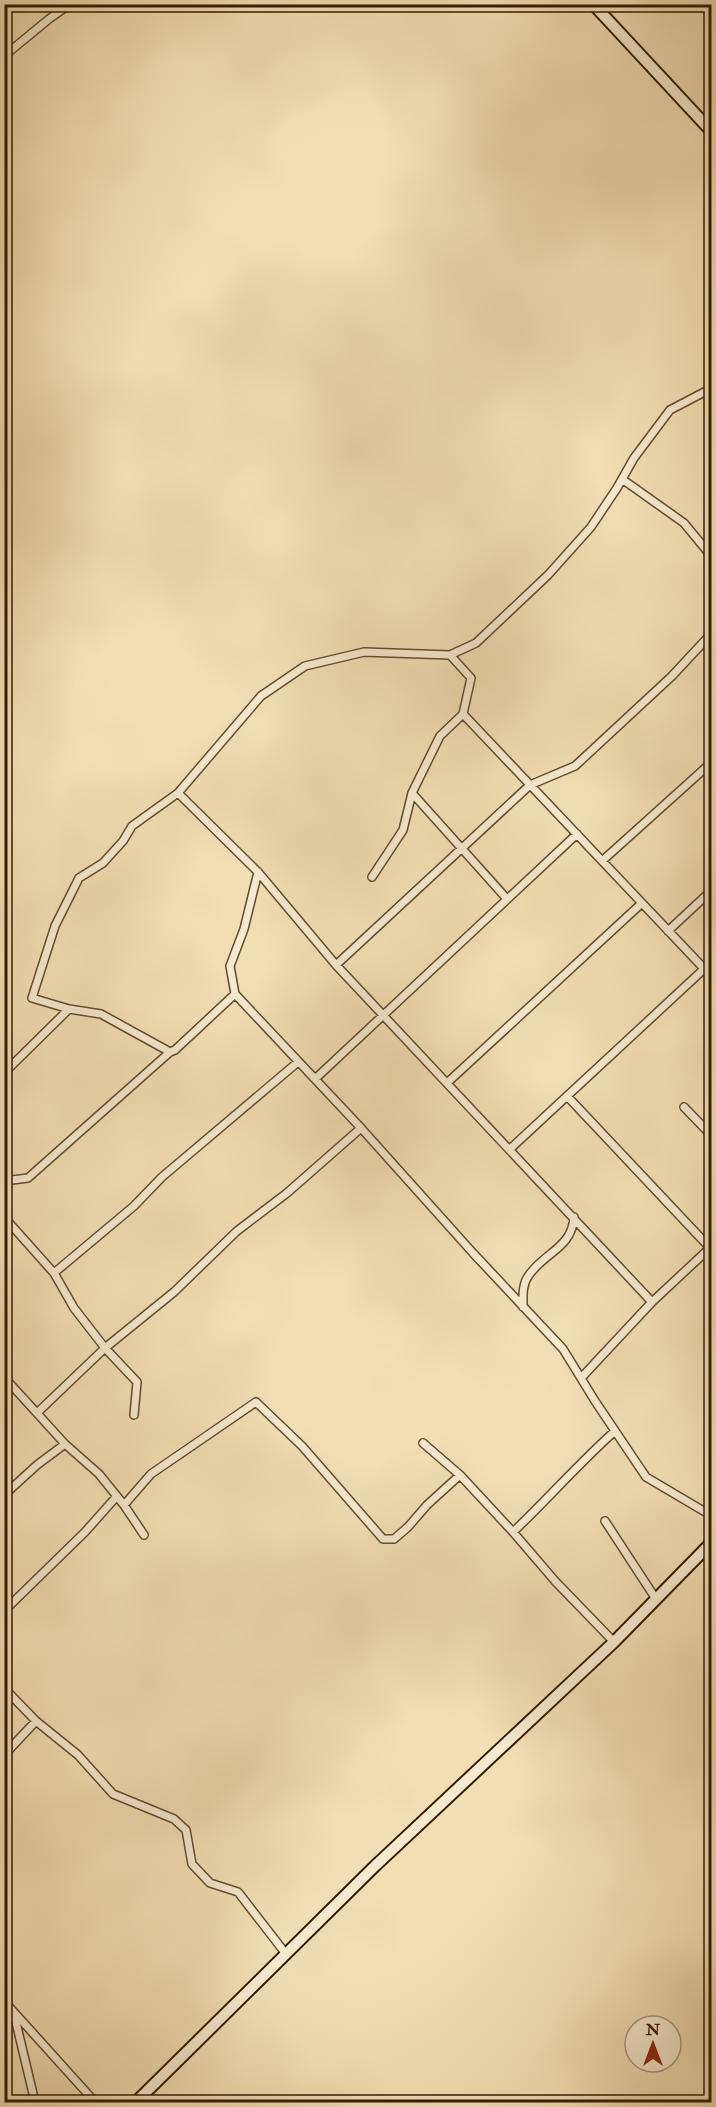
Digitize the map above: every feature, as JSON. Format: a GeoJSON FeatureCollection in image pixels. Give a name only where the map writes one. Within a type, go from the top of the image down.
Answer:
{"type":"FeatureCollection","features":[{"type":"Feature","properties":{"kind":"street"},"geometry":{"type":"LineString","coordinates":[[4,56],[70,4]]}},
{"type":"Feature","properties":{"kind":"street"},"geometry":{"type":"LineString","coordinates":[[593,4],[711,132]]}},
{"type":"Feature","properties":{"kind":"street"},"geometry":{"type":"LineString","coordinates":[[170,1052],[101,1014],[69,1009],[32,998],[55,926],[79,878],[103,863],[123,841],[132,826],[178,794],[261,696],[305,666],[364,652],[450,655],[476,643],[548,575],[591,527],[634,458],[670,410],[711,388]]}},
{"type":"Feature","properties":{"kind":"street"},"geometry":{"type":"LineString","coordinates":[[622,479],[684,523],[711,557]]}},
{"type":"Feature","properties":{"kind":"street"},"geometry":{"type":"LineString","coordinates":[[336,965],[530,785],[575,766],[672,676],[711,633]]}},
{"type":"Feature","properties":{"kind":"street"},"geometry":{"type":"LineString","coordinates":[[372,877],[403,830],[412,793],[440,736],[463,714],[471,678],[450,655]]}},
{"type":"Feature","properties":{"kind":"street"},"geometry":{"type":"LineString","coordinates":[[463,714],[711,977]]}},
{"type":"Feature","properties":{"kind":"street"},"geometry":{"type":"LineString","coordinates":[[602,861],[711,762]]}},
{"type":"Feature","properties":{"kind":"street"},"geometry":{"type":"LineString","coordinates":[[412,793],[507,899]]}},
{"type":"Feature","properties":{"kind":"street"},"geometry":{"type":"LineString","coordinates":[[178,794],[258,872],[336,965],[652,1302]]}},
{"type":"Feature","properties":{"kind":"street"},"geometry":{"type":"LineString","coordinates":[[315,1079],[577,834]]}},
{"type":"Feature","properties":{"kind":"street"},"geometry":{"type":"LineString","coordinates":[[258,872],[244,929],[230,966],[235,994],[563,1349],[646,1477],[711,1516]]}},
{"type":"Feature","properties":{"kind":"street"},"geometry":{"type":"LineString","coordinates":[[668,931],[711,890]]}},
{"type":"Feature","properties":{"kind":"street"},"geometry":{"type":"LineString","coordinates":[[447,1083],[642,903]]}},
{"type":"Feature","properties":{"kind":"street"},"geometry":{"type":"LineString","coordinates":[[510,1149],[704,969]]}},
{"type":"Feature","properties":{"kind":"street"},"geometry":{"type":"LineString","coordinates":[[4,1181],[28,1178],[170,1052],[176,1050],[235,994]]}},
{"type":"Feature","properties":{"kind":"street"},"geometry":{"type":"LineString","coordinates":[[4,1073],[69,1009]]}},
{"type":"Feature","properties":{"kind":"street"},"geometry":{"type":"LineString","coordinates":[[54,1273],[134,1206],[162,1177],[298,1062]]}},
{"type":"Feature","properties":{"kind":"street"},"geometry":{"type":"LineString","coordinates":[[567,1096],[711,1248],[652,1302],[582,1377]]}},
{"type":"Feature","properties":{"kind":"street"},"geometry":{"type":"LineString","coordinates":[[684,1107],[711,1136]]}},
{"type":"Feature","properties":{"kind":"street"},"geometry":{"type":"LineString","coordinates":[[38,1412],[105,1348],[174,1292],[237,1231],[287,1193],[361,1128]]}},
{"type":"Feature","properties":{"kind":"street"},"geometry":{"type":"LineString","coordinates":[[4,1217],[54,1273],[74,1308],[105,1348],[137,1382],[134,1415]]}},
{"type":"Feature","properties":{"kind":"street"},"geometry":{"type":"LineString","coordinates":[[523,1307],[523,1290],[528,1276],[568,1239],[573,1230],[574,1217]]}},
{"type":"Feature","properties":{"kind":"street"},"geometry":{"type":"LineString","coordinates":[[4,1377],[65,1444],[99,1474],[144,1535]]}},
{"type":"Feature","properties":{"kind":"street"},"geometry":{"type":"LineString","coordinates":[[124,1505],[151,1474],[256,1402],[302,1446],[384,1539],[394,1539],[427,1504],[460,1475]]}},
{"type":"Feature","properties":{"kind":"street"},"geometry":{"type":"LineString","coordinates":[[513,1532],[615,1431]]}},
{"type":"Feature","properties":{"kind":"street"},"geometry":{"type":"LineString","coordinates":[[423,1443],[460,1475],[555,1581],[614,1642]]}},
{"type":"Feature","properties":{"kind":"street"},"geometry":{"type":"LineString","coordinates":[[4,1495],[37,1465],[65,1444]]}},
{"type":"Feature","properties":{"kind":"street"},"geometry":{"type":"LineString","coordinates":[[4,1611],[85,1532],[117,1496]]}},
{"type":"Feature","properties":{"kind":"street"},"geometry":{"type":"LineString","coordinates":[[605,1521],[656,1599]]}},
{"type":"Feature","properties":{"kind":"street"},"geometry":{"type":"LineString","coordinates":[[136,2103],[375,1866],[614,1642],[711,1542]]}},
{"type":"Feature","properties":{"kind":"street"},"geometry":{"type":"LineString","coordinates":[[4,1688],[36,1721],[78,1755],[113,1794],[174,1819],[186,1830],[192,1864],[210,1882],[238,1892],[286,1954]]}},
{"type":"Feature","properties":{"kind":"street"},"geometry":{"type":"LineString","coordinates":[[4,1755],[36,1721]]}},
{"type":"Feature","properties":{"kind":"street"},"geometry":{"type":"LineString","coordinates":[[4,2001],[95,2103]]}},
{"type":"Feature","properties":{"kind":"street"},"geometry":{"type":"LineString","coordinates":[[14,2011],[35,2103]]}}]}
